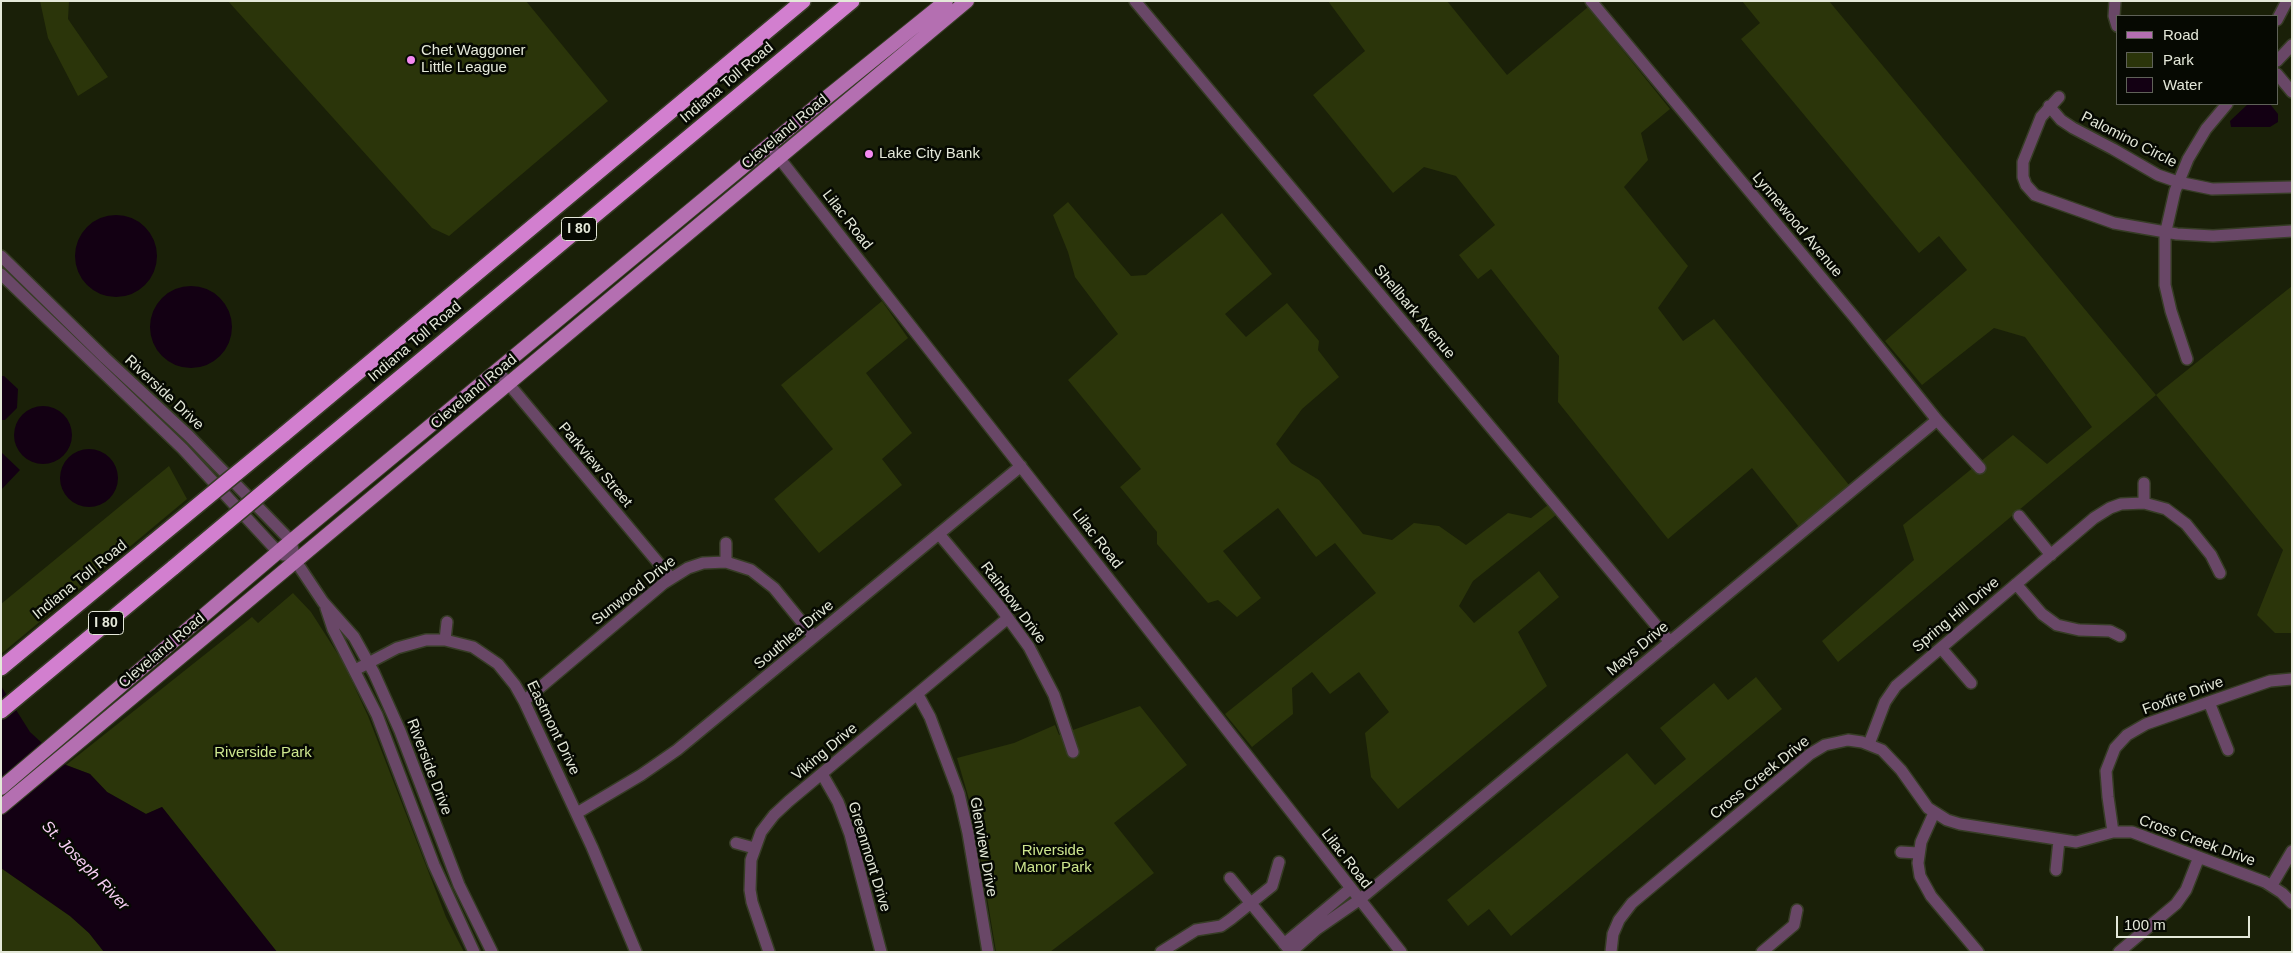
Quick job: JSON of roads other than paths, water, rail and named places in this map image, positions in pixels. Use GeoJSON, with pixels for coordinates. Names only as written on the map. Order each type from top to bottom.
{"type":"FeatureCollection","features":[{"type":"Feature","properties":{"kind":"highway","name":"Indiana Toll Road"},"geometry":{"type":"LineString","coordinates":[[1,668],[803,1]]}},
{"type":"Feature","properties":{"kind":"highway","name":"Indiana Toll Road"},"geometry":{"type":"LineString","coordinates":[[1,711],[852,1]]}},
{"type":"Feature","properties":{"kind":"main road","name":"Cleveland Road"},"geometry":{"type":"LineString","coordinates":[[1,788],[291,541],[768,145],[946,1]]}},
{"type":"Feature","properties":{"kind":"main road","name":"Cleveland Road"},"geometry":{"type":"LineString","coordinates":[[1,807],[967,1]]}},
{"type":"Feature","properties":{"kind":"street","name":"Shellbark Avenue"},"geometry":{"type":"LineString","coordinates":[[1135,1],[1670,642]]}},
{"type":"Feature","properties":{"kind":"street","name":"Lynnewood Avenue"},"geometry":{"type":"LineString","coordinates":[[1591,1],[1856,319],[1937,420],[1980,468]]}},
{"type":"Feature","properties":{"kind":"street"},"geometry":{"type":"LineString","coordinates":[[2114,1],[2116,23]]}},
{"type":"Feature","properties":{"kind":"street"},"geometry":{"type":"LineString","coordinates":[[2278,18],[2287,1]]}},
{"type":"Feature","properties":{"kind":"street"},"geometry":{"type":"LineString","coordinates":[[2278,60],[2292,44]]}},
{"type":"Feature","properties":{"kind":"street"},"geometry":{"type":"LineString","coordinates":[[2278,75],[2292,92]]}},
{"type":"Feature","properties":{"kind":"street"},"geometry":{"type":"LineString","coordinates":[[2060,98],[2049,106],[2041,117],[2023,162],[2023,177],[2030,191],[2041,198],[2114,223],[2166,232],[2213,236],[2292,230]]}},
{"type":"Feature","properties":{"kind":"street"},"geometry":{"type":"LineString","coordinates":[[2187,359],[2171,311],[2165,284],[2166,232],[2178,182],[2194,148],[2206,129],[2226,105]]}},
{"type":"Feature","properties":{"kind":"street","name":"Palomino Circle"},"geometry":{"type":"LineString","coordinates":[[2049,106],[2062,120],[2073,128],[2152,172],[2178,182],[2212,189],[2292,187]]}},
{"type":"Feature","properties":{"kind":"street","name":"Lilac Road"},"geometry":{"type":"LineString","coordinates":[[768,145],[1401,952]]}},
{"type":"Feature","properties":{"kind":"street","name":"Riverside Drive"},"geometry":{"type":"LineString","coordinates":[[1,256],[105,358],[189,436],[291,541],[295,560],[323,602],[354,637],[368,663],[400,731],[459,885],[492,952]]}},
{"type":"Feature","properties":{"kind":"street","name":"Riverside Drive"},"geometry":{"type":"LineString","coordinates":[[1,274],[182,448],[278,552],[295,560]]}},
{"type":"Feature","properties":{"kind":"street","name":"Parkview Street"},"geometry":{"type":"LineString","coordinates":[[497,370],[671,578]]}},
{"type":"Feature","properties":{"kind":"street","name":"Mays Drive"},"geometry":{"type":"LineString","coordinates":[[1289,949],[1359,900],[1937,420]]}},
{"type":"Feature","properties":{"kind":"street","name":"Southlea Drive"},"geometry":{"type":"LineString","coordinates":[[577,813],[641,775],[677,750],[1021,466]]}},
{"type":"Feature","properties":{"kind":"street"},"geometry":{"type":"LineString","coordinates":[[2144,483],[2144,502],[2166,509],[2186,524],[2211,556],[2220,573]]}},
{"type":"Feature","properties":{"kind":"street","name":"Spring Hill Drive"},"geometry":{"type":"LineString","coordinates":[[1869,744],[1890,694],[1901,681],[2085,526],[2110,508],[2132,502],[2144,502]]}},
{"type":"Feature","properties":{"kind":"street"},"geometry":{"type":"LineString","coordinates":[[2019,516],[2052,555]]}},
{"type":"Feature","properties":{"kind":"street","name":"Rainbow Drive"},"geometry":{"type":"LineString","coordinates":[[940,534],[1029,647],[1045,676],[1060,710],[1073,752]]}},
{"type":"Feature","properties":{"kind":"street"},"geometry":{"type":"LineString","coordinates":[[726,543],[726,562]]}},
{"type":"Feature","properties":{"kind":"street","name":"Sunwood Drive"},"geometry":{"type":"LineString","coordinates":[[524,702],[671,578],[688,568],[703,563],[726,562],[738,564],[763,578],[774,588],[814,637]]}},
{"type":"Feature","properties":{"kind":"street"},"geometry":{"type":"LineString","coordinates":[[2016,584],[2042,614],[2058,625],[2079,630],[2110,631],[2120,636]]}},
{"type":"Feature","properties":{"kind":"street","name":"Riverside Drive"},"geometry":{"type":"LineString","coordinates":[[323,602],[333,629],[356,670],[377,715],[434,864],[474,952]]}},
{"type":"Feature","properties":{"kind":"street","name":"Viking Drive"},"geometry":{"type":"LineString","coordinates":[[769,952],[752,902],[750,890],[754,848],[761,832],[774,814],[1008,618]]}},
{"type":"Feature","properties":{"kind":"street"},"geometry":{"type":"LineString","coordinates":[[445,640],[447,622]]}},
{"type":"Feature","properties":{"kind":"street","name":"Eastmont Drive"},"geometry":{"type":"LineString","coordinates":[[356,670],[414,642],[445,640],[473,647],[498,664],[515,685],[524,702],[577,813],[636,952]]}},
{"type":"Feature","properties":{"kind":"street"},"geometry":{"type":"LineString","coordinates":[[1941,648],[1971,683]]}},
{"type":"Feature","properties":{"kind":"street","name":"Foxfire Drive"},"geometry":{"type":"LineString","coordinates":[[2113,832],[2106,779],[2108,761],[2115,748],[2127,736],[2141,726],[2209,702],[2270,681],[2292,679]]}},
{"type":"Feature","properties":{"kind":"street","name":"Glenview Drive"},"geometry":{"type":"LineString","coordinates":[[918,695],[930,717],[959,794],[968,833],[988,952]]}},
{"type":"Feature","properties":{"kind":"street"},"geometry":{"type":"LineString","coordinates":[[2209,702],[2228,750]]}},
{"type":"Feature","properties":{"kind":"street","name":"Cross Creek Drive"},"geometry":{"type":"LineString","coordinates":[[1611,952],[1613,934],[1632,903],[1810,754],[1836,742],[1857,741],[1869,744],[1892,758],[1920,799],[1934,813],[1947,820],[1960,824],[2076,842],[2113,832],[2143,834],[2272,886],[2292,903]]}},
{"type":"Feature","properties":{"kind":"street","name":"Greenmont Drive"},"geometry":{"type":"LineString","coordinates":[[822,774],[838,802],[847,826],[881,952]]}},
{"type":"Feature","properties":{"kind":"street"},"geometry":{"type":"LineString","coordinates":[[1934,813],[1922,836],[1918,853],[1919,869],[1925,886],[1978,952]]}},
{"type":"Feature","properties":{"kind":"street"},"geometry":{"type":"LineString","coordinates":[[2056,870],[2059,840]]}},
{"type":"Feature","properties":{"kind":"street"},"geometry":{"type":"LineString","coordinates":[[736,843],[754,848]]}},
{"type":"Feature","properties":{"kind":"street"},"geometry":{"type":"LineString","coordinates":[[2272,886],[2292,851]]}},
{"type":"Feature","properties":{"kind":"street"},"geometry":{"type":"LineString","coordinates":[[1901,852],[1918,853]]}},
{"type":"Feature","properties":{"kind":"street"},"geometry":{"type":"LineString","coordinates":[[2119,952],[2176,904],[2186,890],[2200,857]]}},
{"type":"Feature","properties":{"kind":"street"},"geometry":{"type":"LineString","coordinates":[[1161,952],[1196,930],[1221,926],[1251,904],[1272,886],[1279,862]]}},
{"type":"Feature","properties":{"kind":"street"},"geometry":{"type":"LineString","coordinates":[[1230,878],[1289,949],[1350,889]]}},
{"type":"Feature","properties":{"kind":"street"},"geometry":{"type":"LineString","coordinates":[[1762,952],[1794,925],[1797,910]]}},
{"type":"Feature","properties":{"kind":"water"},"geometry":{"type":"Polygon","coordinates":[[[2247,105],[2271,105],[2278,114],[2278,122],[2270,127],[2231,127],[2230,121],[2247,105]]]}},
{"type":"Feature","properties":{"kind":"water"},"geometry":{"type":"Polygon","coordinates":[[[116,215],[132,218],[145,227],[154,240],[157,256],[154,272],[145,285],[132,294],[116,297],[100,294],[87,285],[78,272],[75,256],[78,240],[87,227],[100,218],[116,215]]]}},
{"type":"Feature","properties":{"kind":"water"},"geometry":{"type":"Polygon","coordinates":[[[191,286],[207,289],[220,298],[229,311],[232,327],[229,343],[220,356],[207,365],[191,368],[175,365],[162,356],[153,343],[150,327],[153,311],[162,298],[175,289],[191,286]]]}},
{"type":"Feature","properties":{"kind":"water"},"geometry":{"type":"Polygon","coordinates":[[[1,376],[4,376],[18,389],[17,408],[5,420],[1,420],[1,376]]]}},
{"type":"Feature","properties":{"kind":"water"},"geometry":{"type":"Polygon","coordinates":[[[43,406],[59,411],[67,419],[72,435],[67,451],[59,459],[43,464],[27,459],[19,451],[14,435],[19,419],[27,411],[43,406]]]}},
{"type":"Feature","properties":{"kind":"water"},"geometry":{"type":"Polygon","coordinates":[[[89,449],[105,454],[113,462],[118,478],[113,494],[105,502],[89,507],[73,502],[65,494],[60,478],[65,462],[73,454],[89,449]]]}},
{"type":"Feature","properties":{"kind":"water"},"geometry":{"type":"Polygon","coordinates":[[[1,452],[20,470],[1,490],[1,452]]]}},
{"type":"Feature","properties":{"kind":"water","name":"St. Joseph River"},"geometry":{"type":"Polygon","coordinates":[[[1,686],[30,732],[66,765],[90,774],[107,792],[146,814],[162,807],[277,952],[104,952],[89,933],[70,916],[1,868],[1,686]]]}},
{"type":"Feature","properties":{"kind":"place","name":"Chet Waggoner Little League"},"geometry":{"type":"Point","coordinates":[411,60]}},
{"type":"Feature","properties":{"kind":"place","name":"Lake City Bank"},"geometry":{"type":"Point","coordinates":[869,154]}},
{"type":"Feature","properties":{"kind":"park label","name":"Riverside Park"},"geometry":{"type":"Point","coordinates":[263,753]}},
{"type":"Feature","properties":{"kind":"park label","name":"Riverside Manor Park"},"geometry":{"type":"Point","coordinates":[1053,860]}}]}
